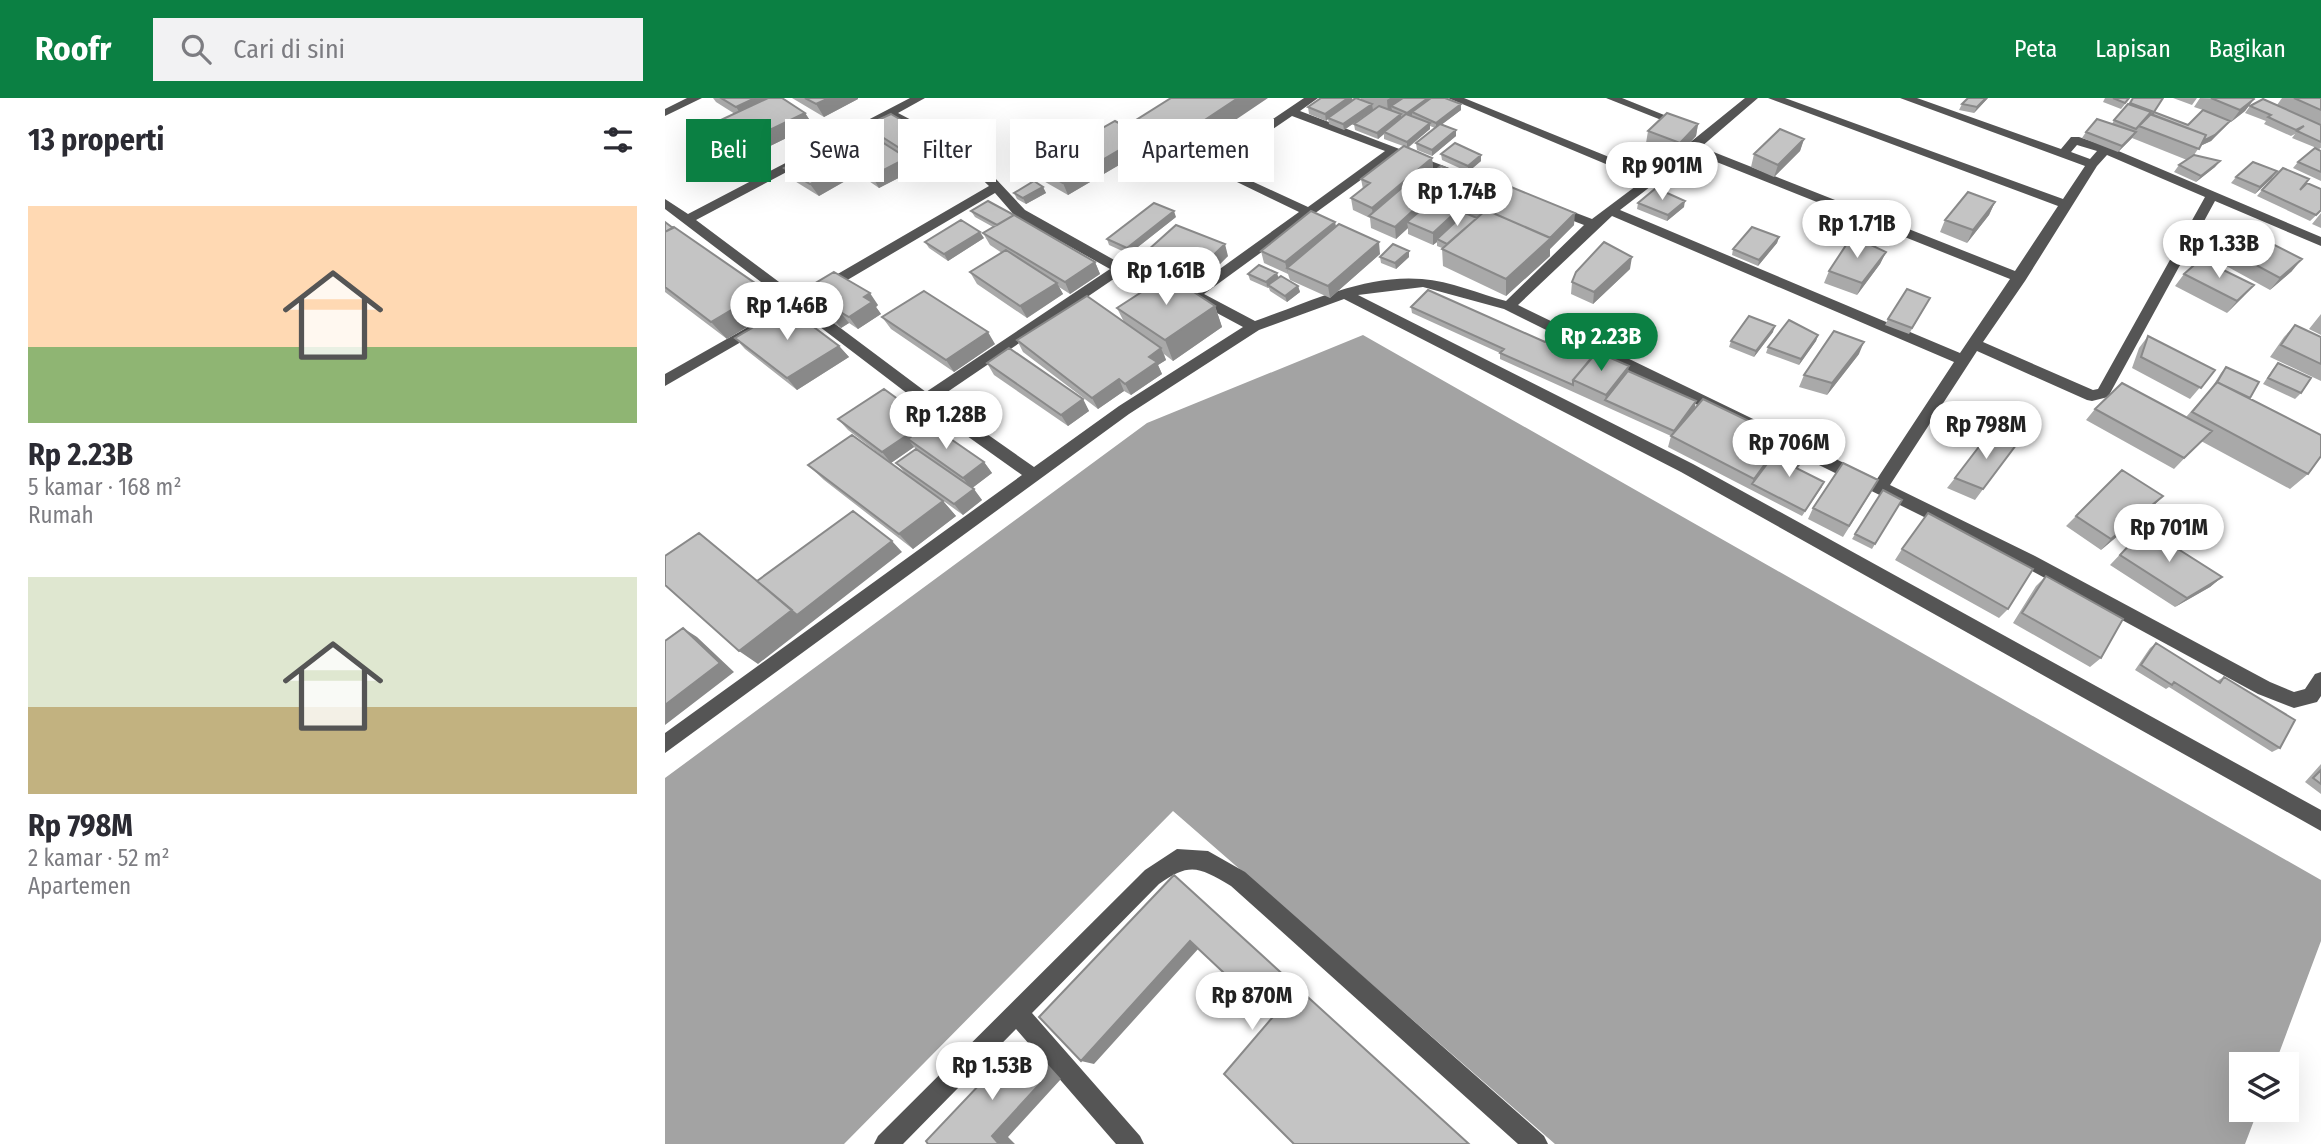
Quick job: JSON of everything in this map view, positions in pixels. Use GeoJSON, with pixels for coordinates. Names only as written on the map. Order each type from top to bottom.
{"type":"FeatureCollection","features":[{"type":"Feature","properties":{"kind":"street"},"geometry":{"type":"LineString","coordinates":[[665,113],[696,98]]}},
{"type":"Feature","properties":{"kind":"street"},"geometry":{"type":"LineString","coordinates":[[689,219],[919,98]]}},
{"type":"Feature","properties":{"kind":"street"},"geometry":{"type":"LineString","coordinates":[[1309,212],[1210,166],[1312,98]]}},
{"type":"Feature","properties":{"kind":"street"},"geometry":{"type":"LineString","coordinates":[[1454,98],[1653,179]]}},
{"type":"Feature","properties":{"kind":"street"},"geometry":{"type":"LineString","coordinates":[[1612,98],[1710,135]]}},
{"type":"Feature","properties":{"kind":"street"},"geometry":{"type":"LineString","coordinates":[[1509,306],[1593,224],[1710,135],[1752,98]]}},
{"type":"Feature","properties":{"kind":"street"},"geometry":{"type":"LineString","coordinates":[[1774,98],[2064,204]]}},
{"type":"Feature","properties":{"kind":"street"},"geometry":{"type":"LineString","coordinates":[[1906,98],[2092,164]]}},
{"type":"Feature","properties":{"kind":"street"},"geometry":{"type":"LineString","coordinates":[[1291,112],[1493,187]]}},
{"type":"Feature","properties":{"kind":"street"},"geometry":{"type":"LineString","coordinates":[[889,113],[957,149],[997,187],[1020,214],[1119,269],[1194,295],[1254,327]]}},
{"type":"Feature","properties":{"kind":"street"},"geometry":{"type":"LineString","coordinates":[[2063,153],[2075,140],[2105,150],[2321,243]]}},
{"type":"Feature","properties":{"kind":"street"},"geometry":{"type":"LineString","coordinates":[[1693,148],[2020,278]]}},
{"type":"Feature","properties":{"kind":"street"},"geometry":{"type":"LineString","coordinates":[[1194,295],[1394,150]]}},
{"type":"Feature","properties":{"kind":"street"},"geometry":{"type":"LineString","coordinates":[[1881,486],[2020,278],[2064,204],[2105,150]]}},
{"type":"Feature","properties":{"kind":"street"},"geometry":{"type":"LineString","coordinates":[[665,381],[997,187]]}},
{"type":"Feature","properties":{"kind":"street"},"geometry":{"type":"LineString","coordinates":[[1975,344],[2092,396],[2103,393],[2212,195]]}},
{"type":"Feature","properties":{"kind":"street"},"geometry":{"type":"LineString","coordinates":[[665,203],[689,219],[785,310],[926,399],[1035,476]]}},
{"type":"Feature","properties":{"kind":"street"},"geometry":{"type":"LineString","coordinates":[[1543,205],[1593,224]]}},
{"type":"Feature","properties":{"kind":"street"},"geometry":{"type":"LineString","coordinates":[[1610,210],[1965,360]]}},
{"type":"Feature","properties":{"kind":"street"},"geometry":{"type":"LineString","coordinates":[[926,399],[1119,269]]}},
{"type":"Feature","properties":{"kind":"street"},"geometry":{"type":"LineString","coordinates":[[665,744],[1124,410],[1254,327],[1371,287],[1423,283],[1509,306],[1881,486],[2029,561],[2264,688],[2294,700],[2311,696],[2321,680]]}},
{"type":"Feature","properties":{"kind":"street"},"geometry":{"type":"LineString","coordinates":[[1345,294],[1687,468],[2321,821]]}},
{"type":"Feature","properties":{"kind":"street"},"geometry":{"type":"LineString","coordinates":[[886,1144],[1152,877],[1177,859],[1208,861],[1238,879],[1536,1144]]}},
{"type":"Feature","properties":{"kind":"street"},"geometry":{"type":"LineString","coordinates":[[1017,1013],[1132,1144]]}},
{"type":"Feature","properties":{"kind":"shaded area"},"geometry":{"type":"Polygon","coordinates":[[[1363,335],[2321,880],[2321,941],[2279,1052],[2229,1052],[2229,1122],[2253,1122],[2245,1144],[1555,1144],[1173,811],[844,1144],[665,1144],[665,778],[1147,423],[1363,335]]]}},
{"type":"Feature","properties":{"kind":"building"},"geometry":{"type":"Polygon","coordinates":[[[721,98],[755,98],[736,107],[721,98]]]}},
{"type":"Feature","properties":{"kind":"building"},"geometry":{"type":"Polygon","coordinates":[[[768,98],[782,98],[805,113],[793,119],[785,119],[785,123],[771,129],[771,119],[723,119],[768,98]]]}},
{"type":"Feature","properties":{"kind":"building"},"geometry":{"type":"Polygon","coordinates":[[[805,98],[829,98],[816,104],[805,98]]]}},
{"type":"Feature","properties":{"kind":"building"},"geometry":{"type":"Polygon","coordinates":[[[1171,98],[1238,98],[1206,119],[1138,119],[1171,98]]]}},
{"type":"Feature","properties":{"kind":"building"},"geometry":{"type":"Polygon","coordinates":[[[1321,98],[1348,98],[1325,114],[1308,107],[1321,98]]]}},
{"type":"Feature","properties":{"kind":"building"},"geometry":{"type":"Polygon","coordinates":[[[1356,98],[1372,104],[1343,124],[1328,118],[1356,98]]]}},
{"type":"Feature","properties":{"kind":"building"},"geometry":{"type":"Polygon","coordinates":[[[1403,98],[1428,98],[1407,113],[1391,106],[1403,98]]]}},
{"type":"Feature","properties":{"kind":"building"},"geometry":{"type":"Polygon","coordinates":[[[1431,98],[1445,98],[1461,104],[1436,123],[1412,112],[1431,98]]]}},
{"type":"Feature","properties":{"kind":"building"},"geometry":{"type":"Polygon","coordinates":[[[1968,98],[1986,98],[1977,107],[1962,104],[1968,98]]]}},
{"type":"Feature","properties":{"kind":"building"},"geometry":{"type":"Polygon","coordinates":[[[2113,98],[2129,98],[2125,103],[2113,98]]]}},
{"type":"Feature","properties":{"kind":"building"},"geometry":{"type":"Polygon","coordinates":[[[2133,98],[2163,98],[2154,112],[2130,103],[2133,98]]]}},
{"type":"Feature","properties":{"kind":"building"},"geometry":{"type":"Polygon","coordinates":[[[2211,98],[2253,98],[2254,99],[2240,110],[2211,98]]]}},
{"type":"Feature","properties":{"kind":"building"},"geometry":{"type":"Polygon","coordinates":[[[2294,98],[2321,98],[2321,110],[2294,98]]]}},
{"type":"Feature","properties":{"kind":"building"},"geometry":{"type":"Polygon","coordinates":[[[2263,99],[2321,125],[2321,142],[2297,131],[2304,126],[2296,130],[2250,106],[2263,99]]]}},
{"type":"Feature","properties":{"kind":"building"},"geometry":{"type":"Polygon","coordinates":[[[2128,104],[2151,112],[2136,129],[2114,120],[2128,104]]]}},
{"type":"Feature","properties":{"kind":"building"},"geometry":{"type":"Polygon","coordinates":[[[1379,106],[1401,114],[1377,133],[1354,124],[1379,106]]]}},
{"type":"Feature","properties":{"kind":"building"},"geometry":{"type":"Polygon","coordinates":[[[2203,110],[2230,121],[2215,135],[2203,141],[2206,135],[2152,115],[2154,112],[2188,125],[2203,110]]]}},
{"type":"Feature","properties":{"kind":"building"},"geometry":{"type":"Polygon","coordinates":[[[1667,113],[1698,124],[1680,143],[1648,131],[1667,113]]]}},
{"type":"Feature","properties":{"kind":"building"},"geometry":{"type":"Polygon","coordinates":[[[891,114],[899,119],[898,147],[884,138],[884,119],[880,119],[891,114]]]}},
{"type":"Feature","properties":{"kind":"building"},"geometry":{"type":"Polygon","coordinates":[[[1406,114],[1430,123],[1407,142],[1384,132],[1406,114]]]}},
{"type":"Feature","properties":{"kind":"building"},"geometry":{"type":"Polygon","coordinates":[[[2151,114],[2206,135],[2199,149],[2139,126],[2151,114]]]}},
{"type":"Feature","properties":{"kind":"building"},"geometry":{"type":"Polygon","coordinates":[[[2097,119],[2136,132],[2122,146],[2086,132],[2097,119]]]}},
{"type":"Feature","properties":{"kind":"building"},"geometry":{"type":"Polygon","coordinates":[[[1115,121],[1118,123],[1118,151],[1104,159],[1104,127],[1115,121]]]}},
{"type":"Feature","properties":{"kind":"building"},"geometry":{"type":"Polygon","coordinates":[[[1440,124],[1456,130],[1432,150],[1416,143],[1440,124]]]}},
{"type":"Feature","properties":{"kind":"building"},"geometry":{"type":"Polygon","coordinates":[[[1780,129],[1804,139],[1778,165],[1754,154],[1780,129]]]}},
{"type":"Feature","properties":{"kind":"building"},"geometry":{"type":"Polygon","coordinates":[[[884,143],[898,152],[898,163],[884,170],[884,143]]]}},
{"type":"Feature","properties":{"kind":"building"},"geometry":{"type":"Polygon","coordinates":[[[1455,143],[1481,155],[1468,166],[1441,154],[1455,143]]]}},
{"type":"Feature","properties":{"kind":"building"},"geometry":{"type":"Polygon","coordinates":[[[1404,146],[1432,158],[1372,208],[1351,198],[1370,183],[1361,179],[1404,146]]]}},
{"type":"Feature","properties":{"kind":"building"},"geometry":{"type":"Polygon","coordinates":[[[2315,148],[2321,151],[2321,172],[2298,162],[2315,148]]]}},
{"type":"Feature","properties":{"kind":"building"},"geometry":{"type":"Polygon","coordinates":[[[2194,155],[2220,161],[2201,176],[2179,165],[2194,155]]]}},
{"type":"Feature","properties":{"kind":"building"},"geometry":{"type":"Polygon","coordinates":[[[2253,162],[2277,171],[2260,187],[2236,177],[2253,162]]]}},
{"type":"Feature","properties":{"kind":"building"},"geometry":{"type":"Polygon","coordinates":[[[1441,166],[1461,174],[1448,186],[1427,177],[1441,166]]]}},
{"type":"Feature","properties":{"kind":"building"},"geometry":{"type":"Polygon","coordinates":[[[2283,168],[2309,179],[2300,190],[2307,183],[2321,189],[2321,210],[2316,215],[2262,190],[2283,168]]]}},
{"type":"Feature","properties":{"kind":"building"},"geometry":{"type":"Polygon","coordinates":[[[1464,175],[1479,181],[1457,201],[1456,206],[1439,199],[1464,175]]]}},
{"type":"Feature","properties":{"kind":"building"},"geometry":{"type":"Polygon","coordinates":[[[1484,176],[1575,213],[1550,238],[1486,210],[1484,212],[1457,201],[1484,176]]]}},
{"type":"Feature","properties":{"kind":"building"},"geometry":{"type":"Polygon","coordinates":[[[1422,178],[1447,188],[1432,200],[1410,188],[1422,178]]]}},
{"type":"Feature","properties":{"kind":"building"},"geometry":{"type":"Polygon","coordinates":[[[1032,182],[1043,187],[1023,198],[1014,193],[1032,182]]]}},
{"type":"Feature","properties":{"kind":"building"},"geometry":{"type":"Polygon","coordinates":[[[1404,186],[1429,196],[1395,227],[1369,216],[1404,186]]]}},
{"type":"Feature","properties":{"kind":"building"},"geometry":{"type":"Polygon","coordinates":[[[1656,188],[1685,201],[1668,215],[1638,203],[1656,188]]]}},
{"type":"Feature","properties":{"kind":"building"},"geometry":{"type":"Polygon","coordinates":[[[1968,192],[1995,202],[1973,230],[1945,220],[1968,192]]]}},
{"type":"Feature","properties":{"kind":"building"},"geometry":{"type":"Polygon","coordinates":[[[1435,198],[1460,208],[1433,233],[1407,222],[1435,198]]]}},
{"type":"Feature","properties":{"kind":"building"},"geometry":{"type":"Polygon","coordinates":[[[988,201],[1014,215],[997,225],[971,211],[988,201]]]}},
{"type":"Feature","properties":{"kind":"building"},"geometry":{"type":"Polygon","coordinates":[[[1154,203],[1174,211],[1127,248],[1107,239],[1154,203]]]}},
{"type":"Feature","properties":{"kind":"building"},"geometry":{"type":"Polygon","coordinates":[[[1486,210],[1551,238],[1506,279],[1442,249],[1486,210]]]}},
{"type":"Feature","properties":{"kind":"building"},"geometry":{"type":"Polygon","coordinates":[[[1311,211],[1335,222],[1285,262],[1261,251],[1311,211]]]}},
{"type":"Feature","properties":{"kind":"building"},"geometry":{"type":"Polygon","coordinates":[[[1465,213],[1477,218],[1447,244],[1437,239],[1465,213]]]}},
{"type":"Feature","properties":{"kind":"building"},"geometry":{"type":"Polygon","coordinates":[[[1014,215],[1095,262],[1065,282],[983,233],[1014,215]]]}},
{"type":"Feature","properties":{"kind":"building"},"geometry":{"type":"Polygon","coordinates":[[[961,220],[980,232],[944,254],[925,242],[961,220]]]}},
{"type":"Feature","properties":{"kind":"building"},"geometry":{"type":"Polygon","coordinates":[[[665,222],[673,228],[665,232],[665,222]]]}},
{"type":"Feature","properties":{"kind":"building"},"geometry":{"type":"Polygon","coordinates":[[[1339,224],[1379,242],[1328,286],[1287,268],[1339,224]]]}},
{"type":"Feature","properties":{"kind":"building"},"geometry":{"type":"Polygon","coordinates":[[[1176,225],[1225,244],[1201,267],[1148,250],[1176,225]]]}},
{"type":"Feature","properties":{"kind":"building"},"geometry":{"type":"Polygon","coordinates":[[[674,227],[765,290],[711,322],[665,287],[665,232],[674,227]]]}},
{"type":"Feature","properties":{"kind":"building"},"geometry":{"type":"Polygon","coordinates":[[[1752,227],[1779,237],[1759,260],[1733,249],[1752,227]]]}},
{"type":"Feature","properties":{"kind":"building"},"geometry":{"type":"Polygon","coordinates":[[[2239,227],[2302,259],[2280,278],[2217,244],[2239,227]]]}},
{"type":"Feature","properties":{"kind":"building"},"geometry":{"type":"Polygon","coordinates":[[[1852,236],[1886,252],[1862,283],[1829,271],[1852,236]]]}},
{"type":"Feature","properties":{"kind":"building"},"geometry":{"type":"Polygon","coordinates":[[[1604,242],[1632,257],[1594,292],[1572,282],[1576,272],[1604,242]]]}},
{"type":"Feature","properties":{"kind":"building"},"geometry":{"type":"Polygon","coordinates":[[[1393,244],[1409,251],[1395,263],[1380,257],[1393,244]]]}},
{"type":"Feature","properties":{"kind":"building"},"geometry":{"type":"Polygon","coordinates":[[[1006,250],[1057,283],[1020,306],[970,272],[1006,250]]]}},
{"type":"Feature","properties":{"kind":"building"},"geometry":{"type":"Polygon","coordinates":[[[2201,259],[2254,285],[2237,301],[2184,274],[2201,259]]]}},
{"type":"Feature","properties":{"kind":"building"},"geometry":{"type":"Polygon","coordinates":[[[1259,265],[1277,273],[1266,282],[1248,274],[1259,265]]]}},
{"type":"Feature","properties":{"kind":"building"},"geometry":{"type":"Polygon","coordinates":[[[834,272],[870,293],[864,297],[872,302],[849,317],[840,312],[832,317],[797,294],[834,272]]]}},
{"type":"Feature","properties":{"kind":"building"},"geometry":{"type":"Polygon","coordinates":[[[1168,275],[1215,306],[1165,340],[1117,308],[1168,275]]]}},
{"type":"Feature","properties":{"kind":"building"},"geometry":{"type":"Polygon","coordinates":[[[1281,276],[1298,286],[1285,296],[1268,285],[1281,276]]]}},
{"type":"Feature","properties":{"kind":"building"},"geometry":{"type":"Polygon","coordinates":[[[1907,289],[1930,298],[1912,328],[1888,319],[1907,289]]]}},
{"type":"Feature","properties":{"kind":"building"},"geometry":{"type":"Polygon","coordinates":[[[1428,290],[1545,342],[1549,337],[1593,356],[1573,380],[1573,385],[1500,353],[1504,349],[1411,307],[1428,290]]]}},
{"type":"Feature","properties":{"kind":"building"},"geometry":{"type":"Polygon","coordinates":[[[924,291],[988,332],[946,360],[882,317],[924,291]]]}},
{"type":"Feature","properties":{"kind":"building"},"geometry":{"type":"Polygon","coordinates":[[[1087,296],[1161,348],[1149,357],[1157,362],[1125,384],[1119,379],[1092,398],[1017,340],[1087,296]]]}},
{"type":"Feature","properties":{"kind":"building"},"geometry":{"type":"Polygon","coordinates":[[[787,307],[839,346],[787,378],[735,338],[787,307]]]}},
{"type":"Feature","properties":{"kind":"building"},"geometry":{"type":"Polygon","coordinates":[[[1749,316],[1775,326],[1756,351],[1731,341],[1749,316]]]}},
{"type":"Feature","properties":{"kind":"building"},"geometry":{"type":"Polygon","coordinates":[[[1789,320],[1818,335],[1801,359],[1768,347],[1789,320]]]}},
{"type":"Feature","properties":{"kind":"building"},"geometry":{"type":"Polygon","coordinates":[[[2295,325],[2321,337],[2321,364],[2281,345],[2295,325]]]}},
{"type":"Feature","properties":{"kind":"building"},"geometry":{"type":"Polygon","coordinates":[[[1834,331],[1864,342],[1832,383],[1804,375],[1834,331]]]}},
{"type":"Feature","properties":{"kind":"building"},"geometry":{"type":"Polygon","coordinates":[[[2148,336],[2215,370],[2201,388],[2141,357],[2148,336]]]}},
{"type":"Feature","properties":{"kind":"building"},"geometry":{"type":"Polygon","coordinates":[[[1009,348],[1083,399],[1061,415],[987,363],[1009,348]]]}},
{"type":"Feature","properties":{"kind":"building"},"geometry":{"type":"Polygon","coordinates":[[[1597,352],[1629,366],[1606,395],[1573,380],[1597,352]]]}},
{"type":"Feature","properties":{"kind":"building"},"geometry":{"type":"Polygon","coordinates":[[[2278,363],[2311,378],[2301,393],[2268,378],[2278,363]]]}},
{"type":"Feature","properties":{"kind":"building"},"geometry":{"type":"Polygon","coordinates":[[[2226,367],[2259,382],[2250,398],[2217,382],[2226,367]]]}},
{"type":"Feature","properties":{"kind":"building"},"geometry":{"type":"Polygon","coordinates":[[[1628,371],[1696,401],[1674,431],[1605,400],[1628,371]]]}},
{"type":"Feature","properties":{"kind":"building"},"geometry":{"type":"Polygon","coordinates":[[[2217,382],[2321,435],[2321,456],[2308,474],[2192,412],[2217,382]]]}},
{"type":"Feature","properties":{"kind":"building"},"geometry":{"type":"Polygon","coordinates":[[[2122,383],[2212,431],[2184,458],[2095,409],[2122,383]]]}},
{"type":"Feature","properties":{"kind":"building"},"geometry":{"type":"Polygon","coordinates":[[[884,389],[928,421],[882,452],[838,419],[884,389]]]}},
{"type":"Feature","properties":{"kind":"building"},"geometry":{"type":"Polygon","coordinates":[[[1703,399],[1784,438],[1754,479],[1671,436],[1703,399]]]}},
{"type":"Feature","properties":{"kind":"building"},"geometry":{"type":"Polygon","coordinates":[[[929,424],[984,462],[963,478],[908,439],[929,424]]]}},
{"type":"Feature","properties":{"kind":"building"},"geometry":{"type":"Polygon","coordinates":[[[1991,431],[2016,445],[1983,489],[1955,478],[1991,431]]]}},
{"type":"Feature","properties":{"kind":"building"},"geometry":{"type":"Polygon","coordinates":[[[852,435],[943,501],[899,534],[808,465],[852,435]]]}},
{"type":"Feature","properties":{"kind":"building"},"geometry":{"type":"Polygon","coordinates":[[[1782,444],[1806,455],[1796,468],[1824,482],[1805,511],[1752,484],[1782,444]]]}},
{"type":"Feature","properties":{"kind":"building"},"geometry":{"type":"Polygon","coordinates":[[[916,449],[974,489],[954,504],[896,463],[916,449]]]}},
{"type":"Feature","properties":{"kind":"building"},"geometry":{"type":"Polygon","coordinates":[[[1843,463],[1878,480],[1849,526],[1813,508],[1843,463]]]}},
{"type":"Feature","properties":{"kind":"building"},"geometry":{"type":"Polygon","coordinates":[[[2122,470],[2163,496],[2111,539],[2076,516],[2122,470]]]}},
{"type":"Feature","properties":{"kind":"building"},"geometry":{"type":"Polygon","coordinates":[[[1883,490],[1902,500],[1875,544],[1855,534],[1883,490]]]}},
{"type":"Feature","properties":{"kind":"building"},"geometry":{"type":"Polygon","coordinates":[[[853,511],[892,541],[797,615],[757,581],[853,511]]]}},
{"type":"Feature","properties":{"kind":"building"},"geometry":{"type":"Polygon","coordinates":[[[1928,513],[2033,569],[2008,609],[1902,549],[1928,513]]]}},
{"type":"Feature","properties":{"kind":"building"},"geometry":{"type":"Polygon","coordinates":[[[2145,528],[2222,577],[2187,598],[2120,555],[2145,528]]]}},
{"type":"Feature","properties":{"kind":"building"},"geometry":{"type":"Polygon","coordinates":[[[699,533],[792,610],[739,651],[665,585],[665,556],[699,533]]]}},
{"type":"Feature","properties":{"kind":"building"},"geometry":{"type":"Polygon","coordinates":[[[2046,576],[2123,619],[2101,658],[2022,613],[2046,576]]]}},
{"type":"Feature","properties":{"kind":"building"},"geometry":{"type":"Polygon","coordinates":[[[683,628],[720,663],[665,705],[665,641],[683,628]]]}},
{"type":"Feature","properties":{"kind":"building"},"geometry":{"type":"Polygon","coordinates":[[[2156,643],[2220,683],[2224,677],[2295,720],[2280,748],[2174,682],[2172,685],[2141,665],[2156,643]]]}},
{"type":"Feature","properties":{"kind":"building"},"geometry":{"type":"Polygon","coordinates":[[[2321,770],[2321,784],[2313,778],[2321,770]]]}},
{"type":"Feature","properties":{"kind":"building"},"geometry":{"type":"Polygon","coordinates":[[[1174,875],[1469,1144],[1294,1144],[1224,1074],[1272,1018],[1190,941],[1081,1061],[1039,1017],[1174,875]]]}},
{"type":"Feature","properties":{"kind":"building"},"geometry":{"type":"Polygon","coordinates":[[[1018,1044],[1047,1076],[992,1136],[999,1144],[928,1144],[926,1141],[1018,1044]]]}}]}
